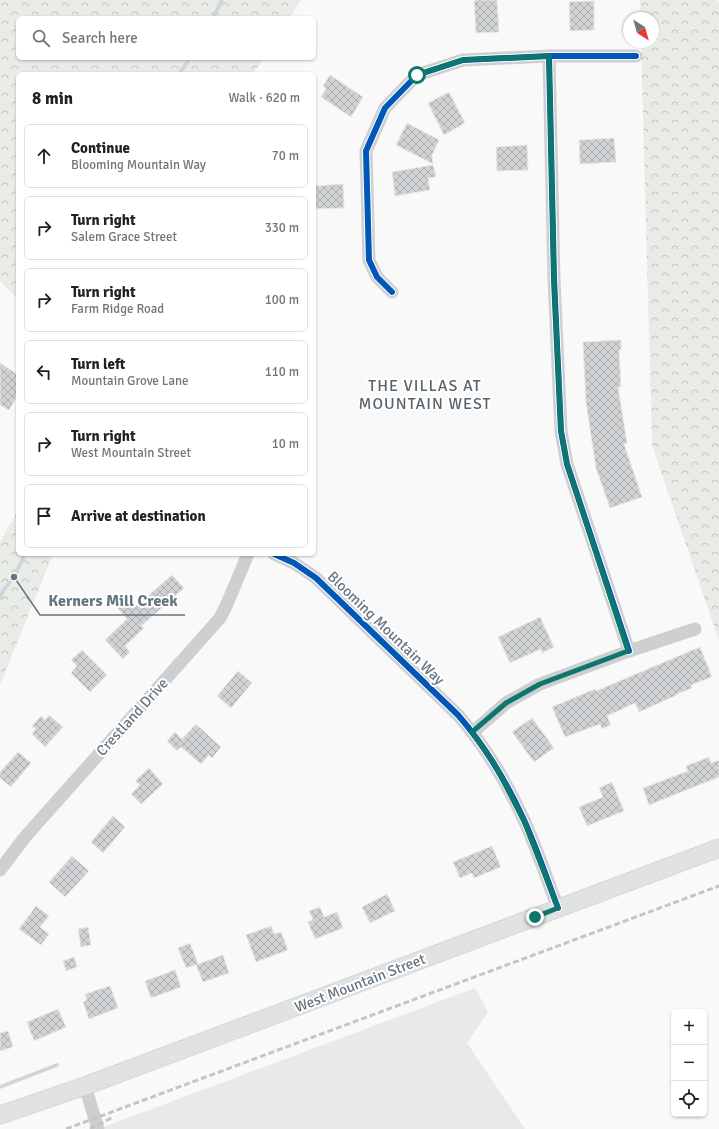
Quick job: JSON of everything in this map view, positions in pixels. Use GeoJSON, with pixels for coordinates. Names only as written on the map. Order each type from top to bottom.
{"type":"FeatureCollection","features":[{"type":"Feature","properties":{"kind":"main road","name":"West Mountain Street"},"geometry":{"type":"LineString","coordinates":[[0,1115],[85,1086],[719,848]]}},
{"type":"Feature","properties":{"kind":"street"},"geometry":{"type":"LineString","coordinates":[[392,292],[377,276],[369,260],[366,151],[385,108],[417,75],[463,60],[549,56],[636,56]]}},
{"type":"Feature","properties":{"kind":"street"},"geometry":{"type":"LineString","coordinates":[[549,56],[554,272],[561,431],[567,464],[628,651]]}},
{"type":"Feature","properties":{"kind":"street","name":"Crestland Drive"},"geometry":{"type":"LineString","coordinates":[[0,870],[26,837],[220,618],[228,604],[247,556]]}},
{"type":"Feature","properties":{"kind":"street","name":"Blooming Mountain Way"},"geometry":{"type":"LineString","coordinates":[[278,556],[294,563],[316,578],[458,715],[472,732],[494,763],[524,821],[558,908]]}},
{"type":"Feature","properties":{"kind":"street"},"geometry":{"type":"LineString","coordinates":[[472,732],[506,703],[540,684],[628,651],[695,629]]}},
{"type":"Feature","properties":{"kind":"street"},"geometry":{"type":"LineString","coordinates":[[85,1086],[98,1129]]}},
{"type":"Feature","properties":{"kind":"shaded area"},"geometry":{"type":"Polygon","coordinates":[[[475,988],[488,1012],[467,1043],[525,1129],[98,1129],[475,988]]]}},
{"type":"Feature","properties":{"kind":"green space"},"geometry":{"type":"Polygon","coordinates":[[[0,0],[301,0],[290,16],[16,16],[16,60],[263,60],[254,72],[16,72],[16,297],[0,281],[0,0]]]}},
{"type":"Feature","properties":{"kind":"green space"},"geometry":{"type":"Polygon","coordinates":[[[640,0],[717,0],[719,2],[719,641],[652,445],[641,48],[659,48],[659,12],[641,12],[640,0]]]}},
{"type":"Feature","properties":{"kind":"green space"},"geometry":{"type":"Polygon","coordinates":[[[16,514],[16,556],[52,556],[0,685],[0,542],[16,514]]]}},
{"type":"Feature","properties":{"kind":"building"},"geometry":{"type":"Polygon","coordinates":[[[474,0],[497,0],[499,32],[476,33],[474,0]]]}},
{"type":"Feature","properties":{"kind":"building"},"geometry":{"type":"Polygon","coordinates":[[[594,1],[594,30],[570,31],[569,2],[594,1]]]}},
{"type":"Feature","properties":{"kind":"building"},"geometry":{"type":"Polygon","coordinates":[[[330,75],[363,97],[351,117],[321,97],[326,89],[323,86],[330,75]]]}},
{"type":"Feature","properties":{"kind":"building"},"geometry":{"type":"Polygon","coordinates":[[[449,92],[465,123],[444,135],[428,103],[449,92]]]}},
{"type":"Feature","properties":{"kind":"building"},"geometry":{"type":"Polygon","coordinates":[[[407,123],[439,140],[432,155],[433,164],[396,145],[407,123]]]}},
{"type":"Feature","properties":{"kind":"building"},"geometry":{"type":"Polygon","coordinates":[[[614,138],[616,162],[580,164],[579,140],[614,138]]]}},
{"type":"Feature","properties":{"kind":"building"},"geometry":{"type":"Polygon","coordinates":[[[527,145],[528,170],[497,171],[496,147],[527,145]]]}},
{"type":"Feature","properties":{"kind":"building"},"geometry":{"type":"Polygon","coordinates":[[[433,165],[436,177],[428,178],[430,190],[395,196],[392,172],[433,165]]]}},
{"type":"Feature","properties":{"kind":"building"},"geometry":{"type":"Polygon","coordinates":[[[343,184],[344,208],[316,209],[316,186],[343,184]]]}},
{"type":"Feature","properties":{"kind":"building"},"geometry":{"type":"Polygon","coordinates":[[[621,340],[621,350],[619,350],[621,387],[618,387],[627,443],[624,444],[642,497],[610,508],[596,468],[586,403],[583,342],[621,340]]]}},
{"type":"Feature","properties":{"kind":"building"},"geometry":{"type":"Polygon","coordinates":[[[0,363],[16,374],[16,398],[9,410],[0,405],[0,363]]]}},
{"type":"Feature","properties":{"kind":"building"},"geometry":{"type":"Polygon","coordinates":[[[172,575],[184,588],[141,626],[144,628],[125,646],[130,652],[123,659],[105,640],[127,619],[113,602],[124,593],[135,607],[172,575]]]}},
{"type":"Feature","properties":{"kind":"building"},"geometry":{"type":"Polygon","coordinates":[[[540,617],[554,647],[542,653],[541,649],[510,663],[498,637],[540,617]]]}},
{"type":"Feature","properties":{"kind":"building"},"geometry":{"type":"Polygon","coordinates":[[[700,647],[712,677],[691,685],[692,688],[639,712],[635,703],[607,716],[611,725],[602,729],[600,724],[565,737],[552,707],[595,689],[596,691],[700,647]]]}},
{"type":"Feature","properties":{"kind":"building"},"geometry":{"type":"Polygon","coordinates":[[[82,650],[107,675],[90,692],[71,673],[77,666],[71,660],[82,650]]]}},
{"type":"Feature","properties":{"kind":"building"},"geometry":{"type":"Polygon","coordinates":[[[238,671],[252,683],[231,708],[217,696],[238,671]]]}},
{"type":"Feature","properties":{"kind":"building"},"geometry":{"type":"Polygon","coordinates":[[[49,715],[63,727],[45,747],[32,734],[36,729],[32,726],[41,716],[45,720],[49,715]]]}},
{"type":"Feature","properties":{"kind":"building"},"geometry":{"type":"Polygon","coordinates":[[[532,718],[554,748],[534,762],[512,732],[532,718]]]}},
{"type":"Feature","properties":{"kind":"building"},"geometry":{"type":"Polygon","coordinates":[[[196,724],[221,747],[212,758],[209,755],[201,764],[181,747],[177,751],[167,741],[175,732],[182,739],[196,724]]]}},
{"type":"Feature","properties":{"kind":"building"},"geometry":{"type":"Polygon","coordinates":[[[18,752],[31,763],[11,787],[0,778],[0,772],[18,752]]]}},
{"type":"Feature","properties":{"kind":"building"},"geometry":{"type":"Polygon","coordinates":[[[709,757],[711,763],[719,760],[719,777],[649,805],[643,788],[688,771],[686,766],[709,757]]]}},
{"type":"Feature","properties":{"kind":"building"},"geometry":{"type":"Polygon","coordinates":[[[149,768],[163,784],[141,804],[131,794],[140,785],[135,781],[149,768]]]}},
{"type":"Feature","properties":{"kind":"building"},"geometry":{"type":"Polygon","coordinates":[[[612,782],[624,811],[587,826],[579,807],[603,797],[599,788],[612,782]]]}},
{"type":"Feature","properties":{"kind":"building"},"geometry":{"type":"Polygon","coordinates":[[[113,816],[125,827],[103,853],[91,842],[113,816]]]}},
{"type":"Feature","properties":{"kind":"building"},"geometry":{"type":"Polygon","coordinates":[[[492,846],[501,867],[474,878],[472,873],[460,878],[453,862],[492,846]]]}},
{"type":"Feature","properties":{"kind":"building"},"geometry":{"type":"Polygon","coordinates":[[[72,856],[89,871],[65,897],[49,882],[72,856]]]}},
{"type":"Feature","properties":{"kind":"building"},"geometry":{"type":"Polygon","coordinates":[[[387,894],[395,911],[370,923],[362,907],[387,894]]]}},
{"type":"Feature","properties":{"kind":"building"},"geometry":{"type":"Polygon","coordinates":[[[36,906],[49,916],[40,927],[49,934],[41,945],[19,929],[36,906]]]}},
{"type":"Feature","properties":{"kind":"building"},"geometry":{"type":"Polygon","coordinates":[[[320,907],[324,917],[337,912],[343,928],[315,939],[308,922],[313,920],[309,911],[320,907]]]}},
{"type":"Feature","properties":{"kind":"building"},"geometry":{"type":"Polygon","coordinates":[[[271,926],[274,934],[281,932],[288,950],[256,962],[246,935],[271,926]]]}},
{"type":"Feature","properties":{"kind":"building"},"geometry":{"type":"Polygon","coordinates":[[[88,927],[91,945],[81,947],[78,929],[88,927]]]}},
{"type":"Feature","properties":{"kind":"building"},"geometry":{"type":"Polygon","coordinates":[[[190,943],[198,964],[186,968],[178,948],[190,943]]]}},
{"type":"Feature","properties":{"kind":"building"},"geometry":{"type":"Polygon","coordinates":[[[223,955],[229,973],[203,982],[196,965],[223,955]]]}},
{"type":"Feature","properties":{"kind":"building"},"geometry":{"type":"Polygon","coordinates":[[[74,957],[77,967],[66,971],[63,961],[74,957]]]}},
{"type":"Feature","properties":{"kind":"building"},"geometry":{"type":"Polygon","coordinates":[[[175,970],[181,987],[151,998],[145,981],[175,970]]]}},
{"type":"Feature","properties":{"kind":"building"},"geometry":{"type":"Polygon","coordinates":[[[110,986],[118,1008],[89,1019],[83,1002],[87,1000],[85,994],[110,986]]]}},
{"type":"Feature","properties":{"kind":"building"},"geometry":{"type":"Polygon","coordinates":[[[58,1009],[66,1027],[34,1041],[27,1022],[58,1009]]]}},
{"type":"Feature","properties":{"kind":"building"},"geometry":{"type":"Polygon","coordinates":[[[8,1031],[13,1047],[0,1051],[0,1033],[8,1031]]]}},
{"type":"Feature","properties":{"kind":"waterway"},"geometry":{"type":"LineString","coordinates":[[214,16],[222,0]]}},
{"type":"Feature","properties":{"kind":"waterway"},"geometry":{"type":"LineString","coordinates":[[180,72],[189,60]]}},
{"type":"Feature","properties":{"kind":"waterway"},"geometry":{"type":"LineString","coordinates":[[0,598],[3,591],[14,577],[24,556]]}},
{"type":"Feature","properties":{"kind":"waterway"},"geometry":{"type":"LineString","coordinates":[[0,1087],[57,1065]]}},
{"type":"Feature","properties":{"kind":"railway"},"geometry":{"type":"LineString","coordinates":[[66,1129],[719,886]]}},
{"type":"Feature","properties":{"kind":"railway"},"geometry":{"type":"LineString","coordinates":[[90,1129],[113,1117]]}},
{"type":"Feature","properties":{"kind":"cycle path"},"geometry":{"type":"LineString","coordinates":[[549,56],[554,279],[561,431],[567,464],[629,651]]}},
{"type":"Feature","properties":{"kind":"cycle path"},"geometry":{"type":"LineString","coordinates":[[392,292],[377,277],[369,260],[366,151],[385,108],[417,75],[463,60],[549,56],[636,56]]}},
{"type":"Feature","properties":{"kind":"cycle path"},"geometry":{"type":"LineString","coordinates":[[278,556],[294,563],[316,578],[458,715],[468,727],[495,765],[524,820],[558,908]]}},
{"type":"Feature","properties":{"kind":"place","name":"Kerners Mill Creek"},"geometry":{"type":"Point","coordinates":[14,577]}},
{"type":"Feature","properties":{"kind":"district","name":"THE VILLAS AT MOUNTAIN WEST"},"geometry":{"type":"Point","coordinates":[425,394]}},
{"type":"Feature","properties":{"kind":"route"},"geometry":{"type":"LineString","coordinates":[[417,75],[463,60],[549,56],[554,279],[561,431],[567,464],[628,651],[540,684],[506,703],[472,732],[494,763],[524,821],[558,908],[535,917]]}}]}
